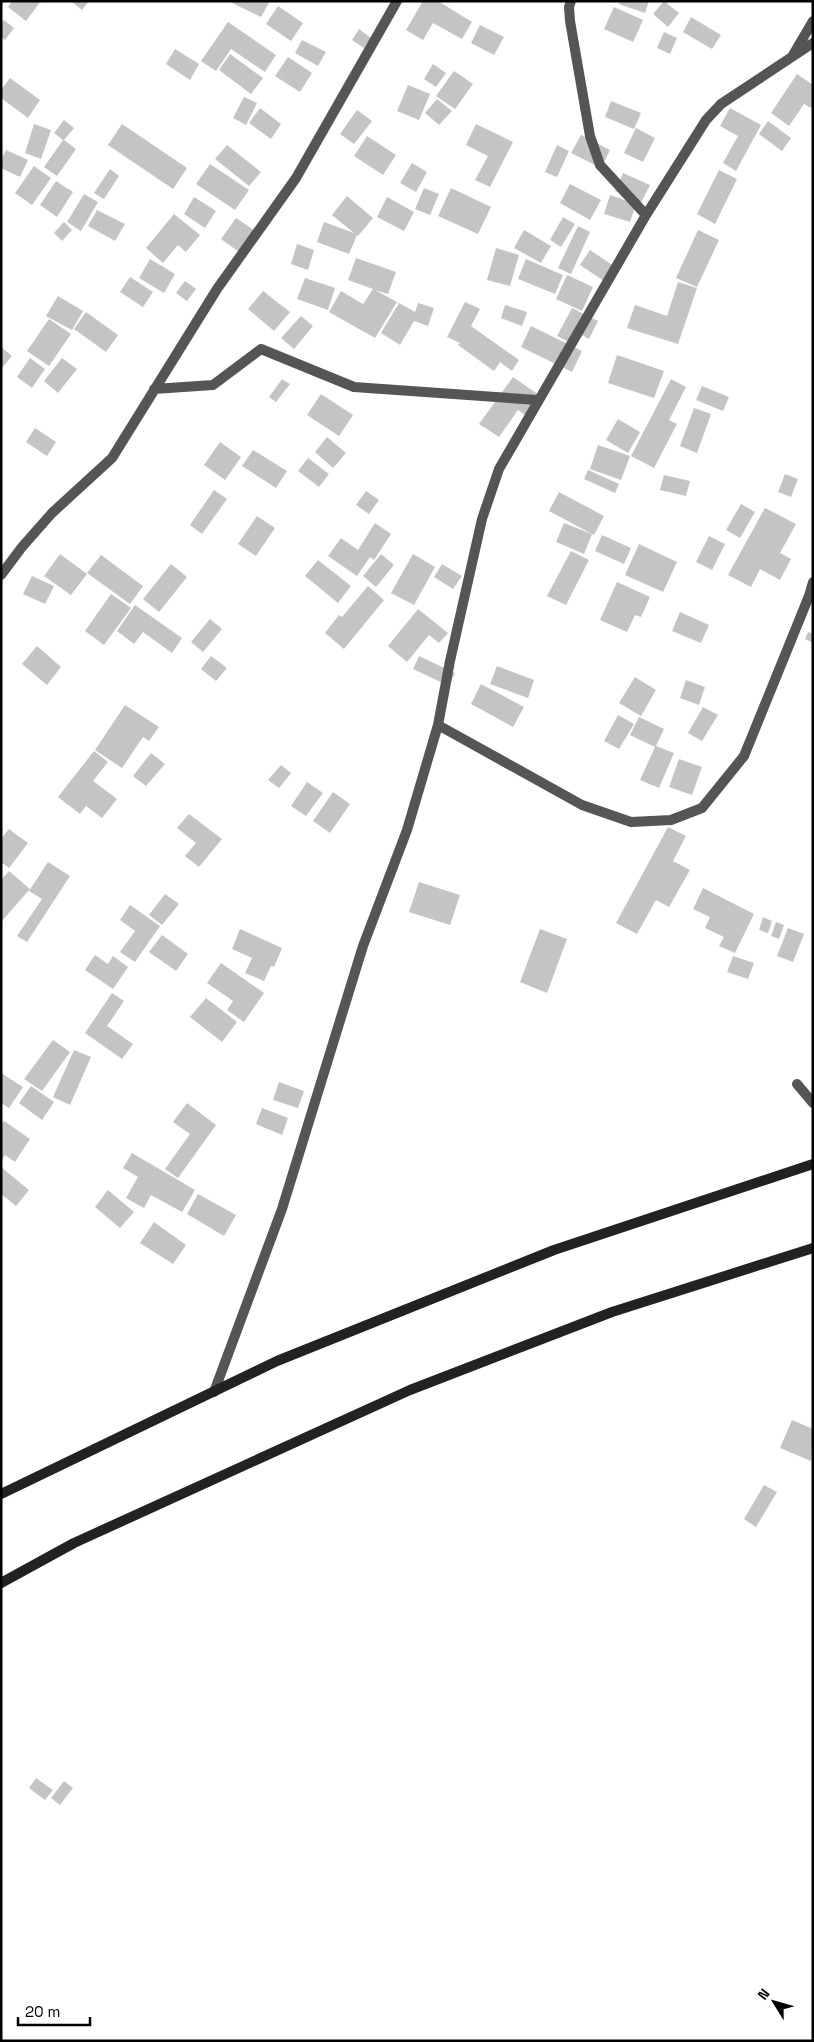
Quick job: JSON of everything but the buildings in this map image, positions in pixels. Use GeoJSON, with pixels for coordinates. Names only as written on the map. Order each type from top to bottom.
{"type":"FeatureCollection","features":[{"type":"Feature","properties":{"kind":"street"},"geometry":{"type":"LineString","coordinates":[[1,575],[22,547],[52,513],[112,458],[217,289],[296,178],[397,1]]}},
{"type":"Feature","properties":{"kind":"street"},"geometry":{"type":"LineString","coordinates":[[568,3],[590,136],[600,165],[646,215]]}},
{"type":"Feature","properties":{"kind":"street"},"geometry":{"type":"LineString","coordinates":[[793,56],[813,21]]}},
{"type":"Feature","properties":{"kind":"street"},"geometry":{"type":"LineString","coordinates":[[214,1392],[282,1209],[363,946],[407,830],[438,725],[450,661],[482,519],[499,468],[646,215],[706,120],[721,104],[813,43]]}},
{"type":"Feature","properties":{"kind":"street"},"geometry":{"type":"LineString","coordinates":[[154,389],[213,385],[261,349],[354,387],[537,400]]}},
{"type":"Feature","properties":{"kind":"street"},"geometry":{"type":"LineString","coordinates":[[438,725],[582,806],[630,822],[670,820],[702,808],[744,756],[813,582]]}},
{"type":"Feature","properties":{"kind":"street"},"geometry":{"type":"LineString","coordinates":[[797,1084],[813,1103]]}},
{"type":"Feature","properties":{"kind":"street"},"geometry":{"type":"LineString","coordinates":[[1,1494],[277,1361],[554,1250],[813,1164]]}},
{"type":"Feature","properties":{"kind":"street"},"geometry":{"type":"LineString","coordinates":[[1,1583],[74,1544],[410,1390],[612,1312],[813,1248]]}}]}
